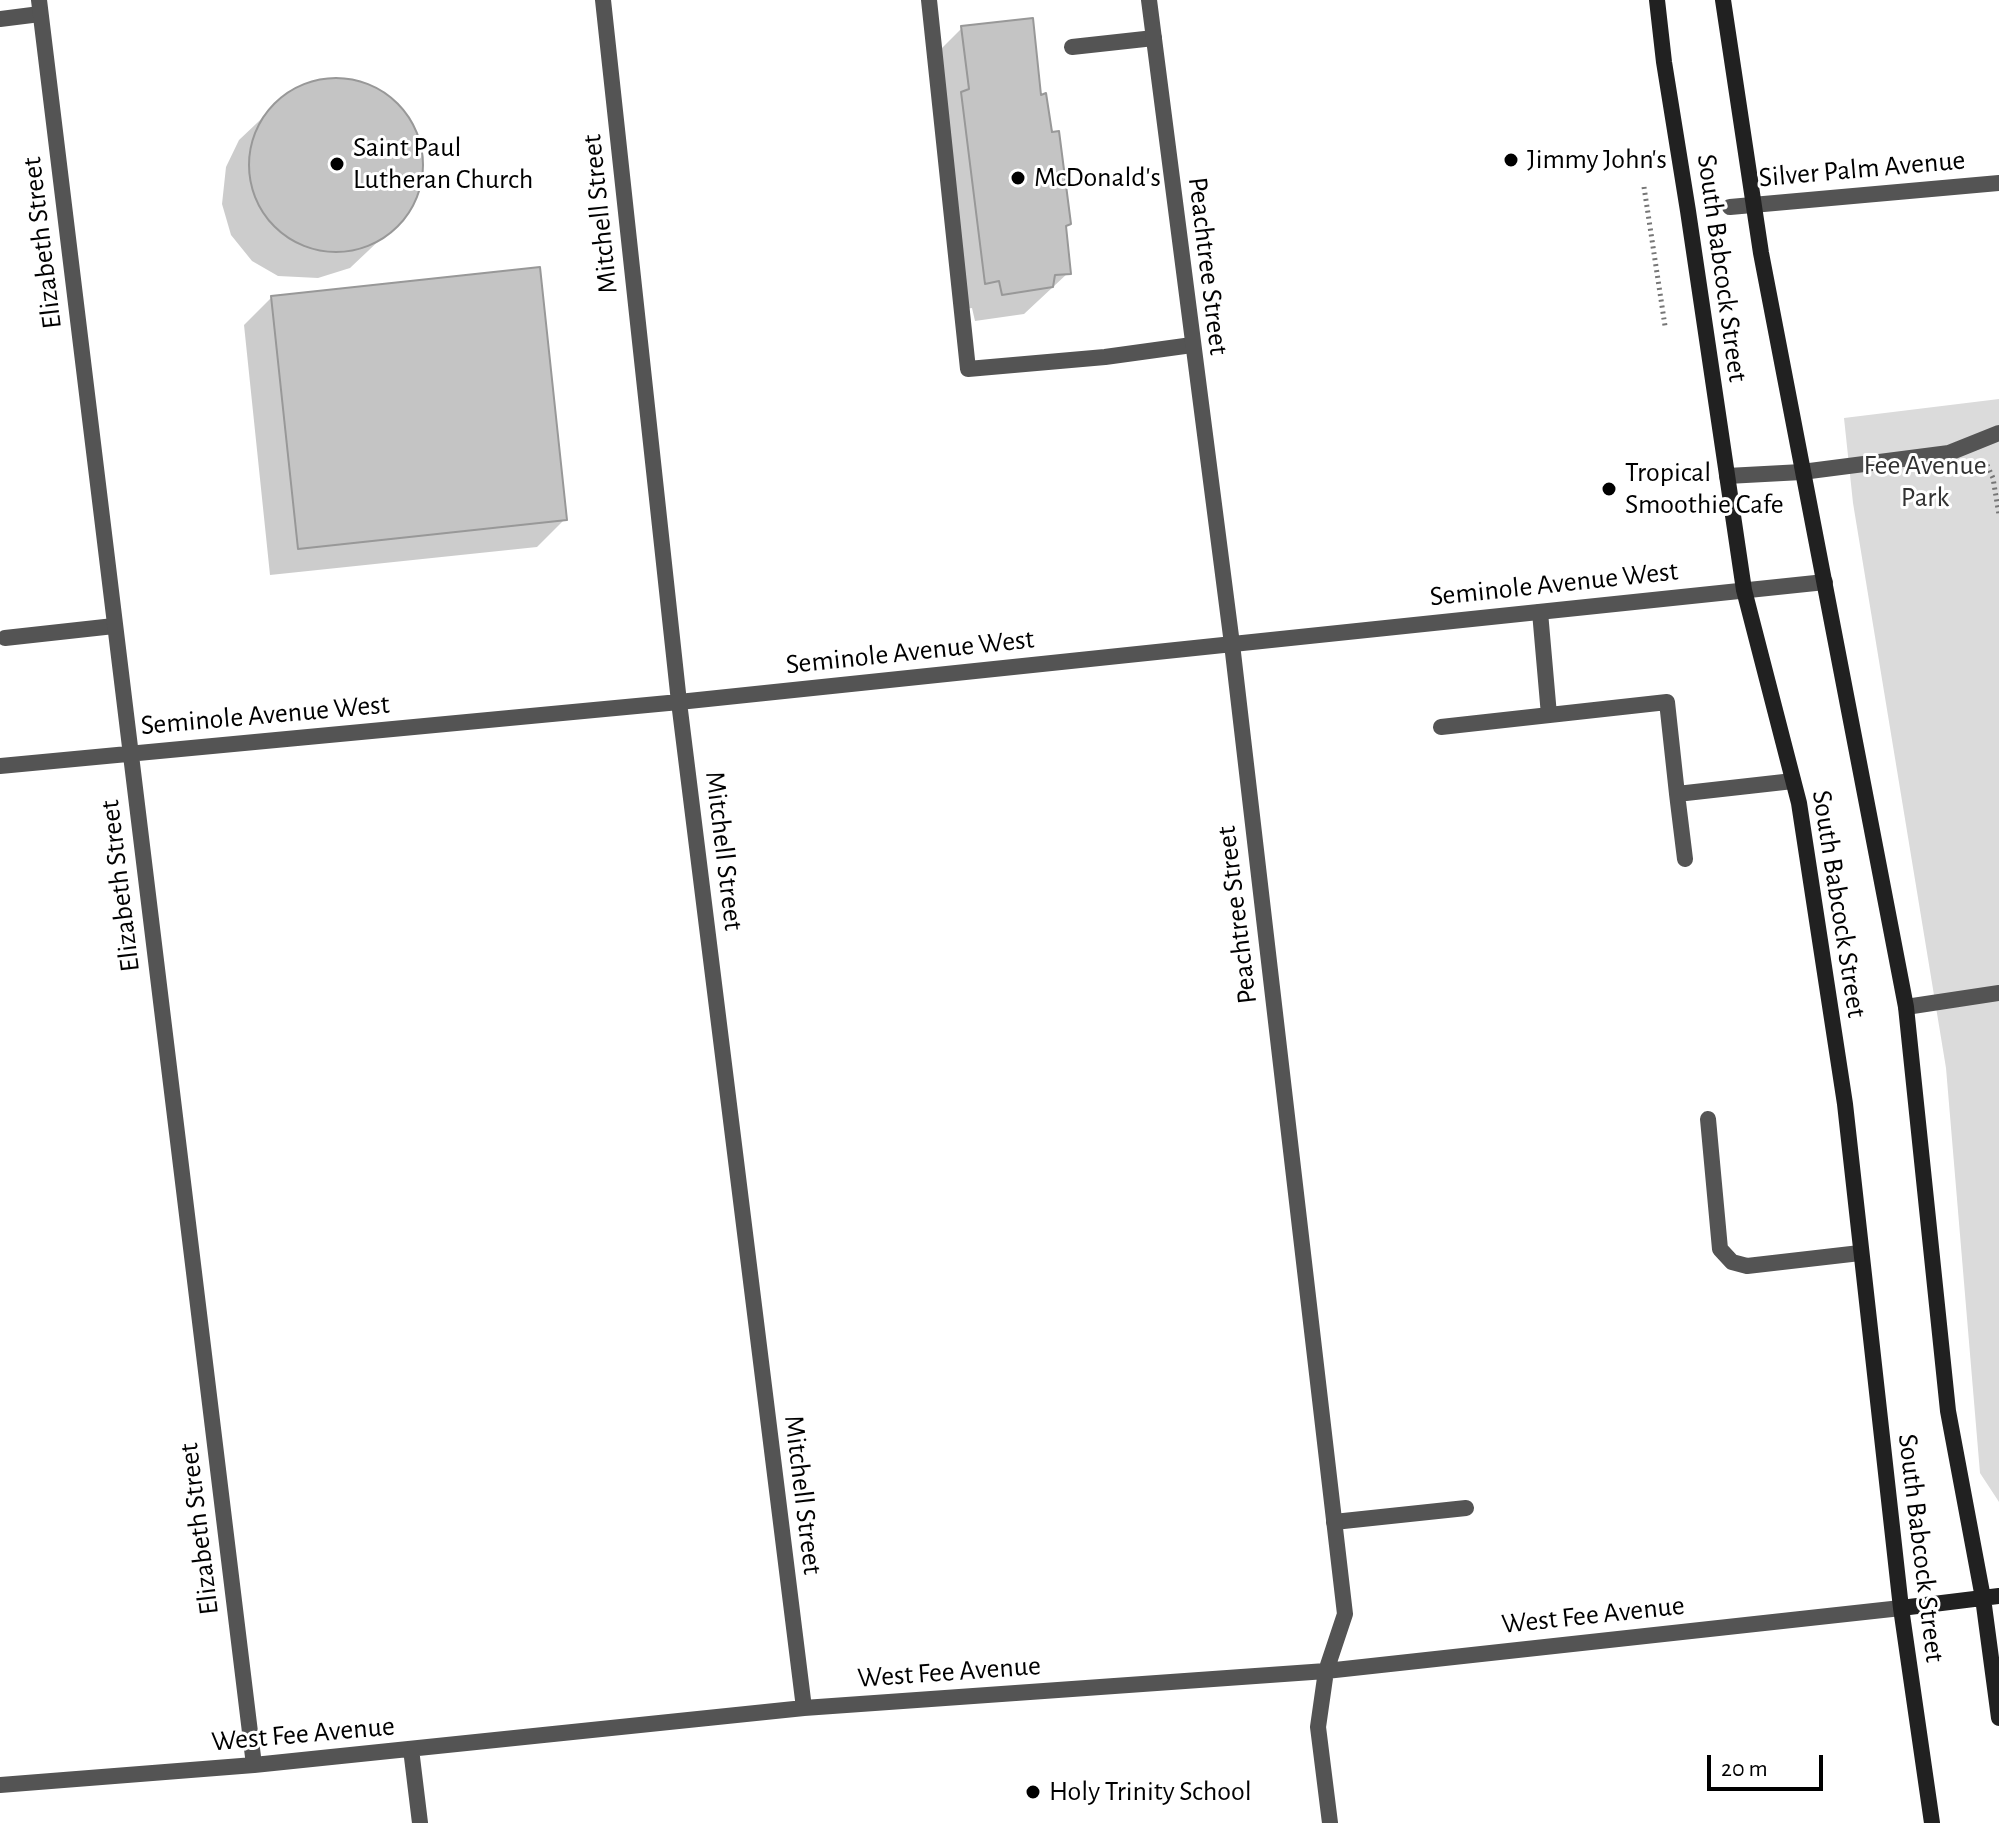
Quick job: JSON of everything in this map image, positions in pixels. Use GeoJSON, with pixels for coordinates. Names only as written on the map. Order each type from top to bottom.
{"type":"FeatureCollection","features":[{"type":"Feature","properties":{"kind":"main road","name":"South Babcock Street"},"geometry":{"type":"LineString","coordinates":[[1657,0],[1744,590],[1799,803],[1845,1104],[1901,1608],[1932,1823]]}},
{"type":"Feature","properties":{"kind":"main road","name":"South Babcock Street"},"geometry":{"type":"LineString","coordinates":[[1723,0],[1752,205],[1906,1007],[1948,1411],[1991,1597],[1999,1718]]}},
{"type":"Feature","properties":{"kind":"main road"},"geometry":{"type":"LineString","coordinates":[[1901,1608],[1991,1597]]}},
{"type":"Feature","properties":{"kind":"street","name":"Mitchell Street"},"geometry":{"type":"LineString","coordinates":[[603,0],[679,702],[804,1708]]}},
{"type":"Feature","properties":{"kind":"street"},"geometry":{"type":"LineString","coordinates":[[929,0],[968,369],[1105,357],[1192,345]]}},
{"type":"Feature","properties":{"kind":"street","name":"Peachtree Street"},"geometry":{"type":"LineString","coordinates":[[1149,0],[1232,644],[1345,1614],[1326,1671],[1318,1727],[1330,1823]]}},
{"type":"Feature","properties":{"kind":"street"},"geometry":{"type":"LineString","coordinates":[[0,19],[40,7]]}},
{"type":"Feature","properties":{"kind":"street","name":"Elizabeth Street"},"geometry":{"type":"LineString","coordinates":[[40,7],[254,1765]]}},
{"type":"Feature","properties":{"kind":"street"},"geometry":{"type":"LineString","coordinates":[[1072,47],[1154,38]]}},
{"type":"Feature","properties":{"kind":"street","name":"Silver Palm Avenue"},"geometry":{"type":"LineString","coordinates":[[1730,207],[1999,183]]}},
{"type":"Feature","properties":{"kind":"street"},"geometry":{"type":"LineString","coordinates":[[1727,476],[1802,472],[1949,453],[1999,433]]}},
{"type":"Feature","properties":{"kind":"street","name":"Seminole Avenue West"},"geometry":{"type":"LineString","coordinates":[[0,766],[679,702],[1825,582]]}},
{"type":"Feature","properties":{"kind":"street"},"geometry":{"type":"LineString","coordinates":[[1540,612],[1549,715]]}},
{"type":"Feature","properties":{"kind":"street"},"geometry":{"type":"LineString","coordinates":[[5,638],[114,626]]}},
{"type":"Feature","properties":{"kind":"street"},"geometry":{"type":"LineString","coordinates":[[1441,727],[1667,702],[1685,859]]}},
{"type":"Feature","properties":{"kind":"street"},"geometry":{"type":"LineString","coordinates":[[1677,794],[1793,781]]}},
{"type":"Feature","properties":{"kind":"street"},"geometry":{"type":"LineString","coordinates":[[1906,1007],[1999,993]]}},
{"type":"Feature","properties":{"kind":"street"},"geometry":{"type":"LineString","coordinates":[[1708,1119],[1720,1249],[1732,1262],[1747,1266],[1860,1253]]}},
{"type":"Feature","properties":{"kind":"street"},"geometry":{"type":"LineString","coordinates":[[1334,1522],[1466,1508]]}},
{"type":"Feature","properties":{"kind":"street","name":"West Fee Avenue"},"geometry":{"type":"LineString","coordinates":[[0,1785],[254,1765],[804,1708],[1326,1671],[1901,1608]]}},
{"type":"Feature","properties":{"kind":"street"},"geometry":{"type":"LineString","coordinates":[[411,1749],[420,1823]]}},
{"type":"Feature","properties":{"kind":"path"},"geometry":{"type":"LineString","coordinates":[[1644,187],[1665,326]]}},
{"type":"Feature","properties":{"kind":"path"},"geometry":{"type":"LineString","coordinates":[[1983,457],[1993,478],[1999,515]]}},
{"type":"Feature","properties":{"kind":"green space","name":"Fee Avenue Park"},"geometry":{"type":"Polygon","coordinates":[[[1999,399],[1999,1502],[1980,1473],[1946,1068],[1853,503],[1844,418],[1999,399]]]}},
{"type":"Feature","properties":{"kind":"building","name":"McDonald's"},"geometry":{"type":"Polygon","coordinates":[[[1033,18],[1041,95],[1046,93],[1052,132],[1059,131],[1071,224],[1066,226],[1071,274],[1055,275],[1053,287],[1002,295],[999,281],[985,284],[961,92],[969,89],[961,26],[1033,18]]]}},
{"type":"Feature","properties":{"kind":"building","name":"Saint Paul Lutheran Church"},"geometry":{"type":"Polygon","coordinates":[[[336,78],[369,84],[398,103],[417,132],[423,165],[417,198],[398,227],[369,246],[336,252],[303,246],[274,227],[255,198],[249,165],[255,132],[274,103],[303,84],[336,78]]]}},
{"type":"Feature","properties":{"kind":"building"},"geometry":{"type":"Polygon","coordinates":[[[540,267],[567,520],[298,549],[271,296],[540,267]]]}},
{"type":"Feature","properties":{"kind":"place","name":"Jimmy John's"},"geometry":{"type":"Point","coordinates":[1511,160]}},
{"type":"Feature","properties":{"kind":"place","name":"Saint Paul Lutheran Church"},"geometry":{"type":"Point","coordinates":[337,164]}},
{"type":"Feature","properties":{"kind":"place","name":"McDonald's"},"geometry":{"type":"Point","coordinates":[1018,178]}},
{"type":"Feature","properties":{"kind":"place","name":"Tropical Smoothie Cafe"},"geometry":{"type":"Point","coordinates":[1609,489]}},
{"type":"Feature","properties":{"kind":"place","name":"Holy Trinity School"},"geometry":{"type":"Point","coordinates":[1033,1792]}}]}
